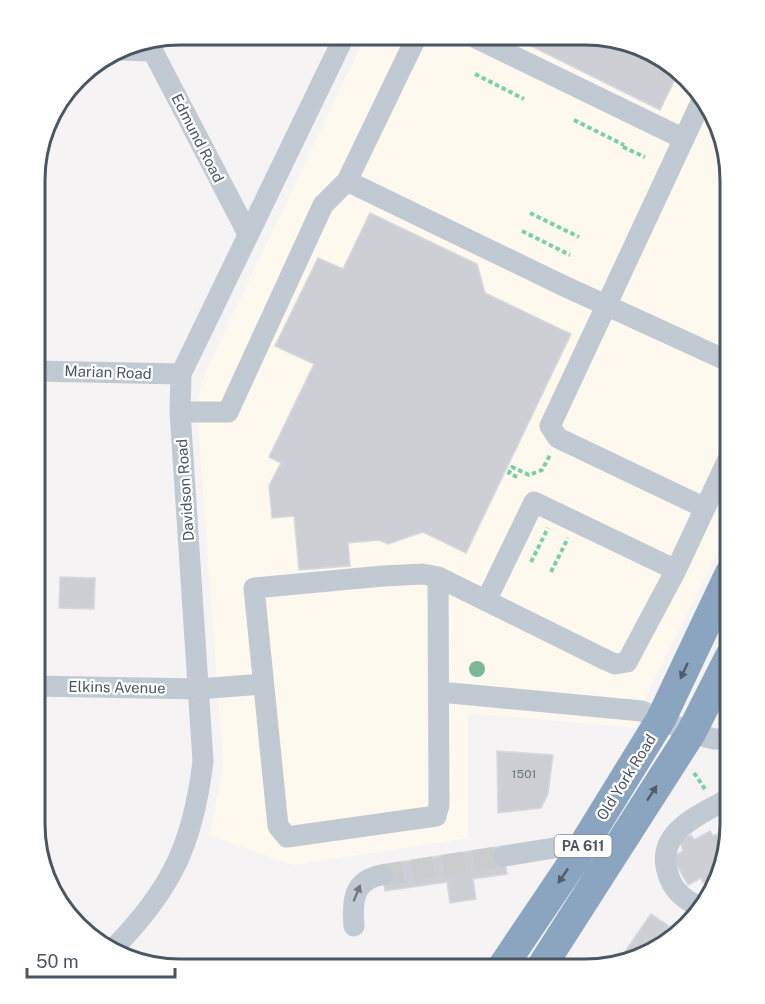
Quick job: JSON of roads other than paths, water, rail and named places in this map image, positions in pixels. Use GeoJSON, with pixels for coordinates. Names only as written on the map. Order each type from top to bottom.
{"type":"FeatureCollection","features":[{"type":"Feature","properties":{"kind":"highway","name":"Old York Road"},"geometry":{"type":"LineString","coordinates":[[508,959],[585,843],[661,719],[720,594]]}},
{"type":"Feature","properties":{"kind":"highway","name":"Old York Road"},"geometry":{"type":"LineString","coordinates":[[546,959],[691,733],[720,676]]}},
{"type":"Feature","properties":{"kind":"street","name":"Davidson Road"},"geometry":{"type":"LineString","coordinates":[[118,944],[142,919],[170,881],[189,837],[199,800],[203,761],[180,412],[181,374],[340,45]]}},
{"type":"Feature","properties":{"kind":"street"},"geometry":{"type":"LineString","coordinates":[[180,412],[228,412],[323,206],[347,181],[413,45]]}},
{"type":"Feature","properties":{"kind":"street"},"geometry":{"type":"LineString","coordinates":[[490,45],[684,139]]}},
{"type":"Feature","properties":{"kind":"street","name":"Edmund Road"},"geometry":{"type":"LineString","coordinates":[[151,49],[248,234]]}},
{"type":"Feature","properties":{"kind":"street"},"geometry":{"type":"LineString","coordinates":[[699,108],[550,426],[558,438],[705,508]]}},
{"type":"Feature","properties":{"kind":"street"},"geometry":{"type":"LineString","coordinates":[[347,181],[720,357]]}},
{"type":"Feature","properties":{"kind":"street","name":"Marian Road"},"geometry":{"type":"LineString","coordinates":[[45,370],[181,374]]}},
{"type":"Feature","properties":{"kind":"street"},"geometry":{"type":"LineString","coordinates":[[438,577],[440,806],[436,816],[287,837],[278,826],[254,588],[423,574],[438,577],[615,664],[627,662],[676,570],[720,476]]}},
{"type":"Feature","properties":{"kind":"street"},"geometry":{"type":"LineString","coordinates":[[486,601],[534,502],[676,570]]}},
{"type":"Feature","properties":{"kind":"street","name":"Elkins Avenue"},"geometry":{"type":"LineString","coordinates":[[45,686],[199,689],[262,684]]}},
{"type":"Feature","properties":{"kind":"street"},"geometry":{"type":"LineString","coordinates":[[440,692],[642,711],[691,733],[720,739]]}},
{"type":"Feature","properties":{"kind":"street"},"geometry":{"type":"LineString","coordinates":[[694,902],[681,895],[670,880],[666,867],[668,845],[672,835],[684,823],[720,803]]}},
{"type":"Feature","properties":{"kind":"street"},"geometry":{"type":"LineString","coordinates":[[504,856],[585,843]]}},
{"type":"Feature","properties":{"kind":"street"},"geometry":{"type":"LineString","coordinates":[[354,926],[352,905],[355,891],[361,882],[382,875]]}},
{"type":"Feature","properties":{"kind":"tunnel"},"geometry":{"type":"LineString","coordinates":[[382,875],[504,856]]}}]}
